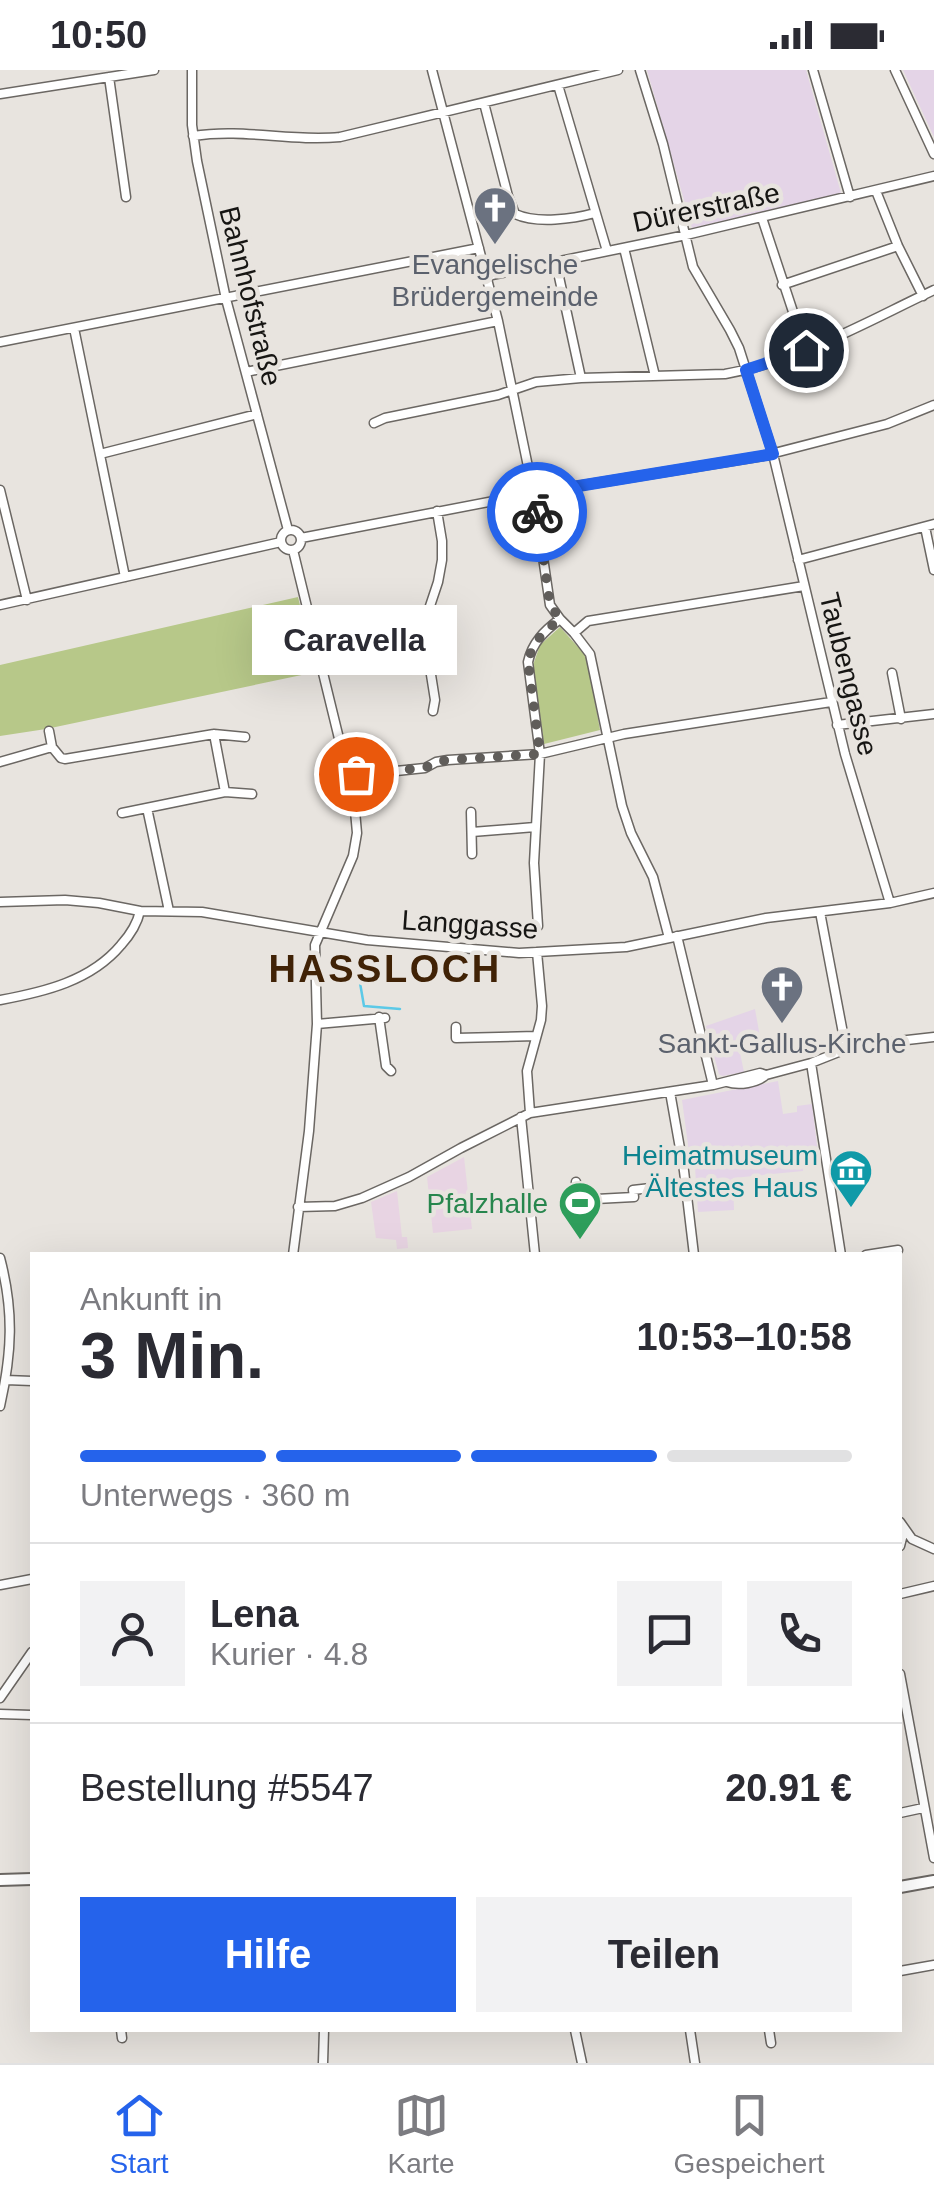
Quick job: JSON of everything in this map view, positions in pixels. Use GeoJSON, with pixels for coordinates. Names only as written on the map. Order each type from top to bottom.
{"type":"FeatureCollection","features":[{"type":"Feature","properties":{"kind":"main road"},"geometry":{"type":"LineString","coordinates":[[0,1880],[30,1879]]}},
{"type":"Feature","properties":{"kind":"main road"},"geometry":{"type":"LineString","coordinates":[[902,1887],[934,1881]]}},
{"type":"Feature","properties":{"kind":"street"},"geometry":{"type":"LineString","coordinates":[[0,94],[154,70]]}},
{"type":"Feature","properties":{"kind":"street","name":"Bahnhofstraße"},"geometry":{"type":"LineString","coordinates":[[192,70],[193,136],[226,299],[288,530]]}},
{"type":"Feature","properties":{"kind":"street"},"geometry":{"type":"LineString","coordinates":[[432,70],[487,276],[532,486]]}},
{"type":"Feature","properties":{"kind":"street"},"geometry":{"type":"LineString","coordinates":[[193,136],[238,132],[340,137],[618,70]]}},
{"type":"Feature","properties":{"kind":"street","name":"Taubengasse"},"geometry":{"type":"LineString","coordinates":[[640,70],[664,144],[696,274],[730,330],[773,454],[831,702],[890,903]]}},
{"type":"Feature","properties":{"kind":"street"},"geometry":{"type":"LineString","coordinates":[[813,70],[850,198]]}},
{"type":"Feature","properties":{"kind":"street"},"geometry":{"type":"LineString","coordinates":[[894,70],[934,154]]}},
{"type":"Feature","properties":{"kind":"street"},"geometry":{"type":"LineString","coordinates":[[109,78],[126,197]]}},
{"type":"Feature","properties":{"kind":"street"},"geometry":{"type":"LineString","coordinates":[[558,86],[606,251]]}},
{"type":"Feature","properties":{"kind":"street"},"geometry":{"type":"LineString","coordinates":[[484,103],[512,210],[517,216],[564,218],[595,213]]}},
{"type":"Feature","properties":{"kind":"street","name":"Dürerstraße"},"geometry":{"type":"LineString","coordinates":[[487,276],[686,236],[934,176]]}},
{"type":"Feature","properties":{"kind":"street"},"geometry":{"type":"LineString","coordinates":[[876,191],[923,296]]}},
{"type":"Feature","properties":{"kind":"street"},"geometry":{"type":"LineString","coordinates":[[762,218],[806,350]]}},
{"type":"Feature","properties":{"kind":"street"},"geometry":{"type":"LineString","coordinates":[[782,285],[898,246]]}},
{"type":"Feature","properties":{"kind":"street"},"geometry":{"type":"LineString","coordinates":[[0,342],[479,248]]}},
{"type":"Feature","properties":{"kind":"street"},"geometry":{"type":"LineString","coordinates":[[624,248],[655,376]]}},
{"type":"Feature","properties":{"kind":"street"},"geometry":{"type":"LineString","coordinates":[[556,262],[581,378]]}},
{"type":"Feature","properties":{"kind":"street"},"geometry":{"type":"LineString","coordinates":[[374,423],[498,395],[536,382],[746,370],[806,350],[934,290]]}},
{"type":"Feature","properties":{"kind":"street"},"geometry":{"type":"LineString","coordinates":[[246,372],[498,322]]}},
{"type":"Feature","properties":{"kind":"street"},"geometry":{"type":"LineString","coordinates":[[74,328],[125,577]]}},
{"type":"Feature","properties":{"kind":"street"},"geometry":{"type":"LineString","coordinates":[[542,492],[773,454],[887,424],[934,405]]}},
{"type":"Feature","properties":{"kind":"street"},"geometry":{"type":"LineString","coordinates":[[100,454],[257,414]]}},
{"type":"Feature","properties":{"kind":"street"},"geometry":{"type":"LineString","coordinates":[[524,496],[532,486],[542,492]]}},
{"type":"Feature","properties":{"kind":"street"},"geometry":{"type":"LineString","coordinates":[[0,490],[27,600]]}},
{"type":"Feature","properties":{"kind":"street"},"geometry":{"type":"LineString","coordinates":[[524,496],[535,502],[542,492]]}},
{"type":"Feature","properties":{"kind":"street"},"geometry":{"type":"LineString","coordinates":[[300,538],[524,496]]}},
{"type":"Feature","properties":{"kind":"street"},"geometry":{"type":"LineString","coordinates":[[535,502],[550,605],[590,654],[622,806],[654,877],[713,1085]]}},
{"type":"Feature","properties":{"kind":"street"},"geometry":{"type":"LineString","coordinates":[[433,711],[435,700],[425,626],[442,560],[437,512]]}},
{"type":"Feature","properties":{"kind":"street"},"geometry":{"type":"LineString","coordinates":[[798,560],[930,525],[934,570]]}},
{"type":"Feature","properties":{"kind":"street"},"geometry":{"type":"LineString","coordinates":[[281,542],[283,533],[297,532],[300,544],[293,550]]}},
{"type":"Feature","properties":{"kind":"street"},"geometry":{"type":"LineString","coordinates":[[0,605],[281,542]]}},
{"type":"Feature","properties":{"kind":"street"},"geometry":{"type":"LineString","coordinates":[[281,542],[293,550]]}},
{"type":"Feature","properties":{"kind":"street"},"geometry":{"type":"LineString","coordinates":[[292,1252],[309,1131],[317,1024],[315,945],[356,844],[356,810],[293,550]]}},
{"type":"Feature","properties":{"kind":"street"},"geometry":{"type":"LineString","coordinates":[[574,633],[588,621],[804,586]]}},
{"type":"Feature","properties":{"kind":"street"},"geometry":{"type":"LineString","coordinates":[[538,926],[534,863],[540,754],[528,662],[537,640],[560,619]]}},
{"type":"Feature","properties":{"kind":"street"},"geometry":{"type":"LineString","coordinates":[[892,673],[901,719]]}},
{"type":"Feature","properties":{"kind":"street"},"geometry":{"type":"LineString","coordinates":[[348,776],[425,768],[448,760],[540,754],[607,738],[831,702]]}},
{"type":"Feature","properties":{"kind":"street"},"geometry":{"type":"LineString","coordinates":[[837,725],[934,714]]}},
{"type":"Feature","properties":{"kind":"street"},"geometry":{"type":"LineString","coordinates":[[49,732],[52,746],[65,759],[214,734],[245,737]]}},
{"type":"Feature","properties":{"kind":"street"},"geometry":{"type":"LineString","coordinates":[[214,734],[224,792]]}},
{"type":"Feature","properties":{"kind":"street"},"geometry":{"type":"LineString","coordinates":[[0,762],[52,746]]}},
{"type":"Feature","properties":{"kind":"street"},"geometry":{"type":"LineString","coordinates":[[122,813],[224,792],[252,794]]}},
{"type":"Feature","properties":{"kind":"street"},"geometry":{"type":"LineString","coordinates":[[148,808],[169,911]]}},
{"type":"Feature","properties":{"kind":"street"},"geometry":{"type":"LineString","coordinates":[[471,812],[472,854]]}},
{"type":"Feature","properties":{"kind":"street"},"geometry":{"type":"LineString","coordinates":[[472,832],[535,827]]}},
{"type":"Feature","properties":{"kind":"street","name":"Langgasse"},"geometry":{"type":"LineString","coordinates":[[0,902],[84,902],[140,911],[216,914],[367,940],[537,952],[626,947],[766,918],[890,903],[934,892]]}},
{"type":"Feature","properties":{"kind":"street"},"geometry":{"type":"LineString","coordinates":[[0,1000],[44,990],[93,972],[124,942],[140,911]]}},
{"type":"Feature","properties":{"kind":"street"},"geometry":{"type":"LineString","coordinates":[[820,912],[846,1049]]}},
{"type":"Feature","properties":{"kind":"street"},"geometry":{"type":"LineString","coordinates":[[535,1252],[525,1115],[527,1071],[542,1006],[537,952]]}},
{"type":"Feature","properties":{"kind":"street"},"geometry":{"type":"LineString","coordinates":[[317,1024],[382,1018],[386,1066],[390,1071]]}},
{"type":"Feature","properties":{"kind":"street"},"geometry":{"type":"LineString","coordinates":[[456,1027],[456,1038],[536,1036]]}},
{"type":"Feature","properties":{"kind":"street"},"geometry":{"type":"LineString","coordinates":[[298,1207],[335,1206],[362,1198],[525,1115],[766,1075],[811,1064],[854,1046],[934,1037]]}},
{"type":"Feature","properties":{"kind":"street"},"geometry":{"type":"LineString","coordinates":[[811,1064],[840,1252]]}},
{"type":"Feature","properties":{"kind":"street"},"geometry":{"type":"LineString","coordinates":[[670,1092],[694,1252]]}},
{"type":"Feature","properties":{"kind":"street"},"geometry":{"type":"LineString","coordinates":[[576,1182],[576,1200],[634,1197],[633,1190],[686,1184]]}},
{"type":"Feature","properties":{"kind":"street"},"geometry":{"type":"LineString","coordinates":[[885,1252],[898,1250]]}},
{"type":"Feature","properties":{"kind":"street"},"geometry":{"type":"LineString","coordinates":[[0,1258],[11,1325],[0,1406]]}},
{"type":"Feature","properties":{"kind":"street"},"geometry":{"type":"LineString","coordinates":[[3,1384],[30,1381]]}},
{"type":"Feature","properties":{"kind":"street"},"geometry":{"type":"LineString","coordinates":[[902,1526],[912,1539],[934,1548]]}},
{"type":"Feature","properties":{"kind":"street"},"geometry":{"type":"LineString","coordinates":[[0,1585],[30,1579]]}},
{"type":"Feature","properties":{"kind":"street"},"geometry":{"type":"LineString","coordinates":[[902,1594],[934,1586]]}},
{"type":"Feature","properties":{"kind":"street"},"geometry":{"type":"LineString","coordinates":[[0,1698],[30,1655]]}},
{"type":"Feature","properties":{"kind":"street"},"geometry":{"type":"LineString","coordinates":[[902,1686],[934,1858]]}},
{"type":"Feature","properties":{"kind":"street"},"geometry":{"type":"LineString","coordinates":[[0,1714],[30,1714]]}},
{"type":"Feature","properties":{"kind":"street"},"geometry":{"type":"LineString","coordinates":[[920,1789],[934,1786]]}},
{"type":"Feature","properties":{"kind":"street"},"geometry":{"type":"LineString","coordinates":[[902,1813],[923,1808]]}},
{"type":"Feature","properties":{"kind":"street"},"geometry":{"type":"LineString","coordinates":[[902,1970],[934,1965]]}},
{"type":"Feature","properties":{"kind":"street"},"geometry":{"type":"LineString","coordinates":[[324,2032],[324,2063]]}},
{"type":"Feature","properties":{"kind":"street"},"geometry":{"type":"LineString","coordinates":[[575,2032],[582,2063]]}},
{"type":"Feature","properties":{"kind":"street"},"geometry":{"type":"LineString","coordinates":[[690,2032],[694,2063]]}},
{"type":"Feature","properties":{"kind":"street"},"geometry":{"type":"LineString","coordinates":[[769,2032],[771,2043]]}},
{"type":"Feature","properties":{"kind":"shaded area"},"geometry":{"type":"Polygon","coordinates":[[[647,70],[806,70],[841,193],[692,228],[647,70]]]}},
{"type":"Feature","properties":{"kind":"shaded area"},"geometry":{"type":"Polygon","coordinates":[[[903,70],[934,70],[934,137],[903,70]]]}},
{"type":"Feature","properties":{"kind":"shaded area"},"geometry":{"type":"Polygon","coordinates":[[[755,1009],[762,1048],[740,1053],[744,1072],[722,1076],[706,1026],[755,1009]]]}},
{"type":"Feature","properties":{"kind":"shaded area"},"geometry":{"type":"Polygon","coordinates":[[[778,1081],[783,1114],[812,1104],[819,1162],[804,1163],[803,1171],[733,1178],[734,1210],[698,1212],[695,1167],[691,1167],[682,1100],[778,1081]]]}},
{"type":"Feature","properties":{"kind":"shaded area"},"geometry":{"type":"Polygon","coordinates":[[[464,1157],[472,1229],[433,1233],[427,1177],[464,1157]]]}},
{"type":"Feature","properties":{"kind":"shaded area"},"geometry":{"type":"Polygon","coordinates":[[[397,1191],[402,1237],[407,1237],[408,1248],[397,1249],[396,1240],[376,1238],[371,1202],[397,1191]]]}},
{"type":"Feature","properties":{"kind":"green space"},"geometry":{"type":"Polygon","coordinates":[[[298,597],[316,672],[0,736],[0,665],[298,597]]]}},
{"type":"Feature","properties":{"kind":"green space"},"geometry":{"type":"Polygon","coordinates":[[[560,627],[587,657],[600,730],[544,744],[533,665],[540,645],[560,627]]]}},
{"type":"Feature","properties":{"kind":"waterway"},"geometry":{"type":"LineString","coordinates":[[359,977],[364,1006],[400,1009]]}},
{"type":"Feature","properties":{"kind":"way so far"},"geometry":{"type":"LineString","coordinates":[[356,774],[425,768],[448,760],[540,754],[528,662],[537,640],[560,619],[550,605],[537,512]]}},
{"type":"Feature","properties":{"kind":"place","name":"Evangelische Brüdergemeinde"},"geometry":{"type":"Point","coordinates":[495,246]}},
{"type":"Feature","properties":{"kind":"place","name":"Caravella"},"geometry":{"type":"Point","coordinates":[356,774]}},
{"type":"Feature","properties":{"kind":"place","name":"Sankt-Gallus-Kirche"},"geometry":{"type":"Point","coordinates":[782,1025]}},
{"type":"Feature","properties":{"kind":"place","name":"Heimatmuseum Ältestes Haus"},"geometry":{"type":"Point","coordinates":[851,1209]}},
{"type":"Feature","properties":{"kind":"place","name":"Pfalzhalle"},"geometry":{"type":"Point","coordinates":[580,1241]}},
{"type":"Feature","properties":{"kind":"district","name":"HASSLOCH"},"geometry":{"type":"Point","coordinates":[385,969]}},
{"type":"Feature","properties":{"kind":"route"},"geometry":{"type":"LineString","coordinates":[[537,512],[535,502],[542,492],[773,454],[746,370],[806,350]]}}]}
